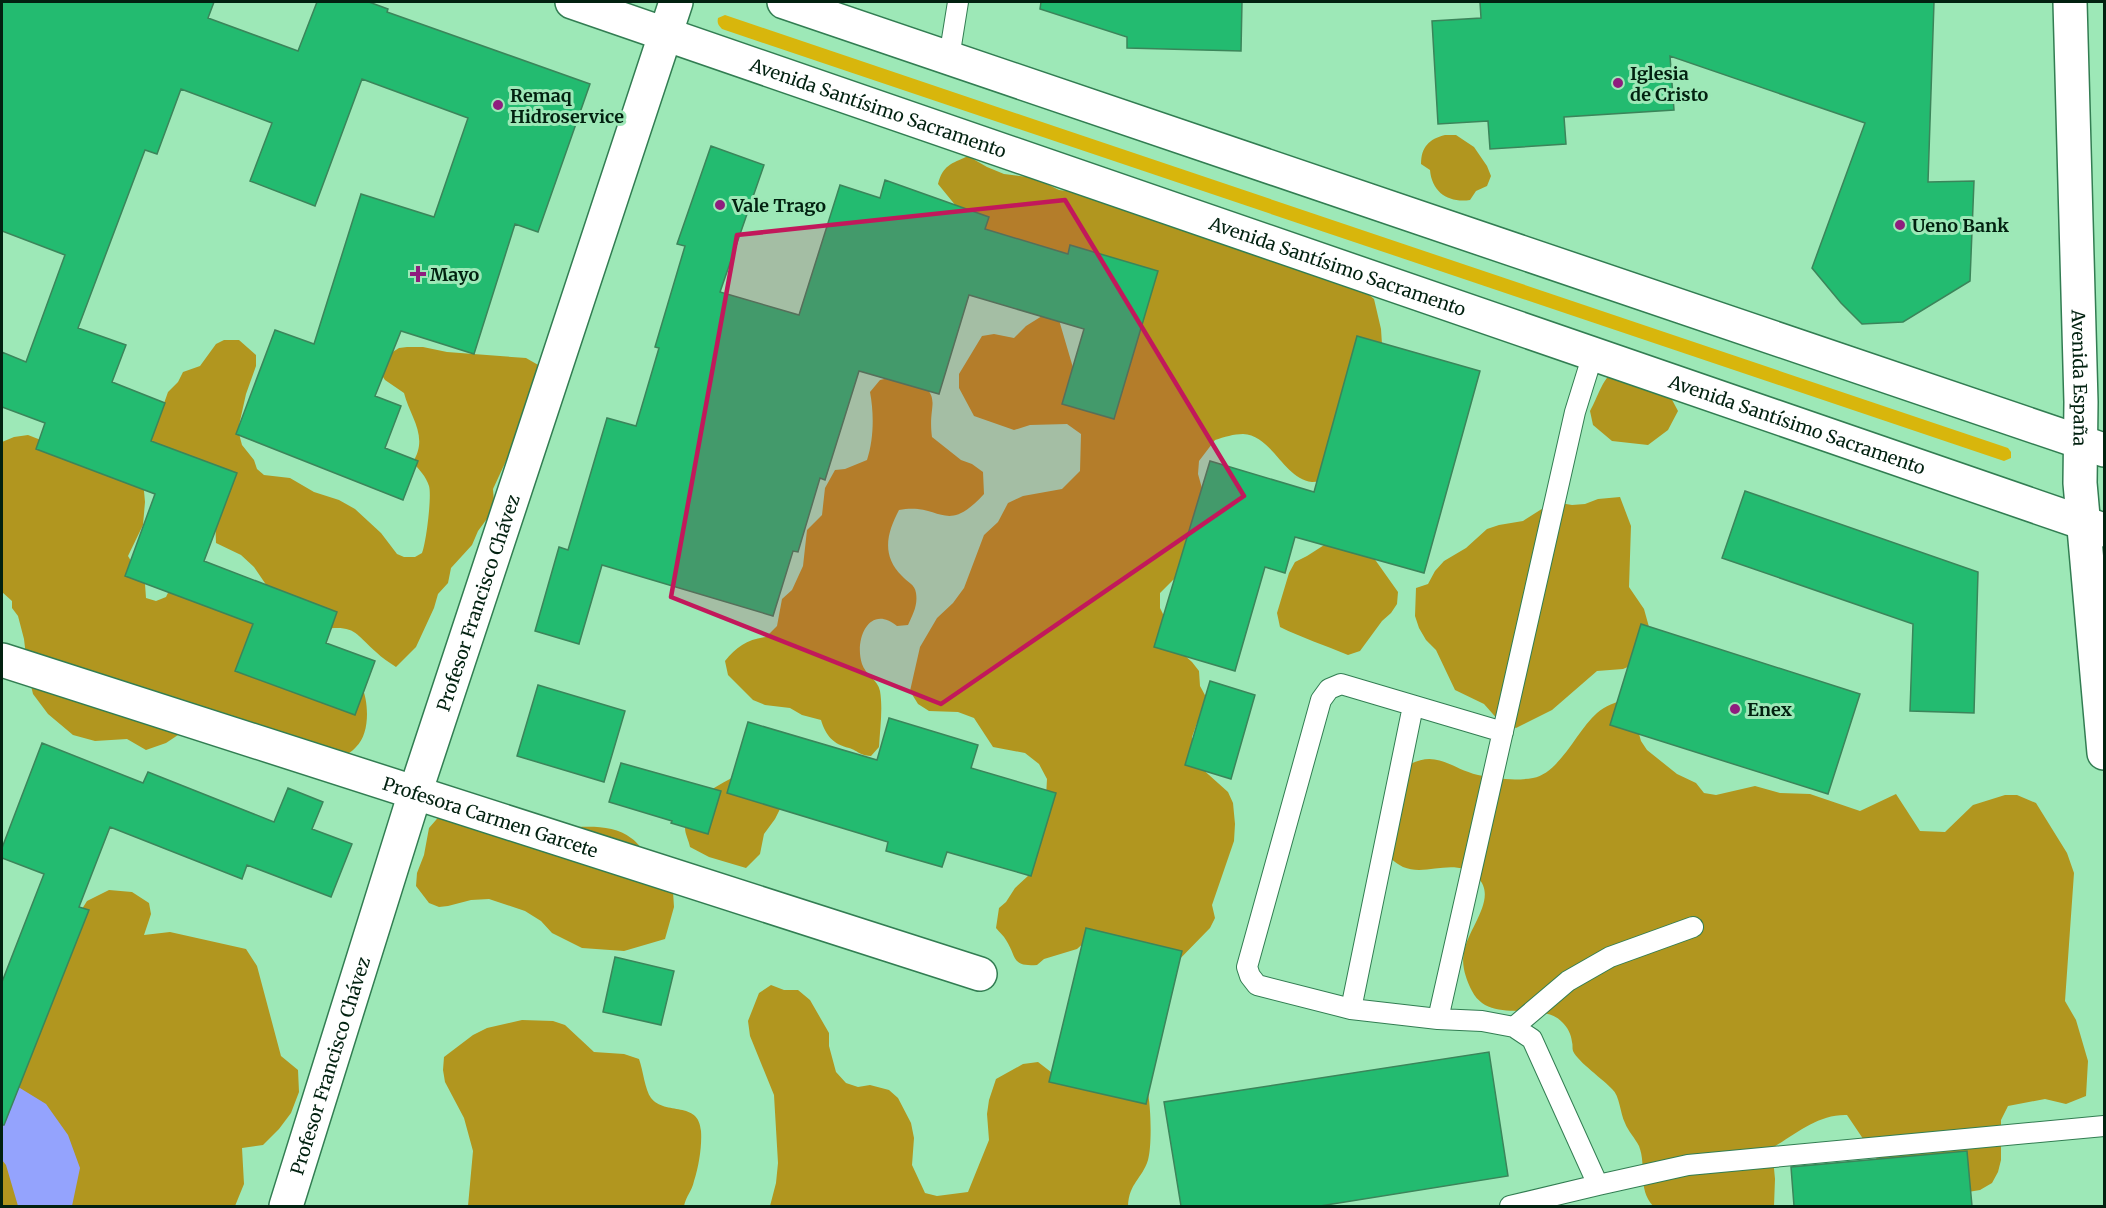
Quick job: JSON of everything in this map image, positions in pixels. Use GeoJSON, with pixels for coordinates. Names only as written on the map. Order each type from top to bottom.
{"type":"FeatureCollection","features":[{"type":"Feature","properties":{"kind":"main road","name":"Avenida Santísimo Sacramento"},"geometry":{"type":"LineString","coordinates":[[572,2],[2094,526]]}},
{"type":"Feature","properties":{"kind":"main road","name":"Profesor Francisco Chávez"},"geometry":{"type":"LineString","coordinates":[[286,1206],[415,793],[676,2]]}},
{"type":"Feature","properties":{"kind":"main road"},"geometry":{"type":"LineString","coordinates":[[784,2],[2093,447]]}},
{"type":"Feature","properties":{"kind":"main road","name":"Avenida España"},"geometry":{"type":"LineString","coordinates":[[2070,2],[2093,447],[2080,483],[2094,526],[2104,753]]}},
{"type":"Feature","properties":{"kind":"main road","name":"Profesora Carmen Garcete"},"geometry":{"type":"LineString","coordinates":[[2,660],[980,974]]}},
{"type":"Feature","properties":{"kind":"lane"},"geometry":{"type":"LineString","coordinates":[[949,58],[958,2]]}},
{"type":"Feature","properties":{"kind":"lane"},"geometry":{"type":"LineString","coordinates":[[1438,1019],[1575,412],[1593,354]]}},
{"type":"Feature","properties":{"kind":"lane"},"geometry":{"type":"LineString","coordinates":[[1503,732],[1341,684],[1329,689],[1321,700],[1247,967],[1257,985],[1351,1009],[1438,1019],[1482,1021],[1514,1027],[1532,1039],[1598,1185]]}},
{"type":"Feature","properties":{"kind":"lane"},"geometry":{"type":"LineString","coordinates":[[1351,1009],[1413,706]]}},
{"type":"Feature","properties":{"kind":"lane"},"geometry":{"type":"LineString","coordinates":[[1514,1027],[1568,981],[1610,957],[1693,927]]}},
{"type":"Feature","properties":{"kind":"lane"},"geometry":{"type":"LineString","coordinates":[[1510,1206],[1688,1166],[2104,1126]]}},
{"type":"Feature","properties":{"kind":"highlighted area"},"geometry":{"type":"Polygon","coordinates":[[[1065,200],[1244,496],[941,704],[671,597],[737,235],[1065,200]]]}},
{"type":"Feature","properties":{"kind":"shaded area"},"geometry":{"type":"Polygon","coordinates":[[[725,15],[2008,448],[2011,458],[2004,461],[722,29],[718,24],[718,18],[725,15]]]}},
{"type":"Feature","properties":{"kind":"shaded area"},"geometry":{"type":"Polygon","coordinates":[[[1445,135],[1456,135],[1474,147],[1491,176],[1487,186],[1476,191],[1470,200],[1455,200],[1443,195],[1434,185],[1430,170],[1421,164],[1424,148],[1434,139],[1445,135]]]}},
{"type":"Feature","properties":{"kind":"shaded area"},"geometry":{"type":"Polygon","coordinates":[[[968,156],[1004,174],[1035,178],[1059,190],[1100,195],[1367,293],[1374,299],[1381,329],[1384,375],[1331,481],[1312,482],[1302,479],[1293,473],[1262,441],[1243,434],[1215,440],[1199,461],[1198,474],[1203,492],[1191,571],[1173,580],[1160,593],[1160,608],[1183,654],[1199,671],[1200,686],[1206,697],[1204,712],[1192,737],[1192,754],[1199,766],[1228,792],[1233,803],[1235,824],[1234,841],[1212,905],[1215,918],[1210,928],[1170,969],[1086,941],[1077,949],[1044,959],[1037,965],[1023,964],[1016,960],[1005,938],[996,928],[999,908],[1029,875],[1045,815],[1047,779],[1039,764],[1025,753],[993,747],[974,718],[958,712],[929,711],[918,704],[910,691],[920,647],[937,618],[953,603],[964,588],[984,535],[998,522],[1008,503],[1023,496],[1062,489],[1080,471],[1081,434],[1067,424],[1030,425],[1014,430],[974,416],[959,388],[959,374],[982,336],[994,334],[1014,338],[1026,326],[1042,316],[1059,320],[1074,371],[1109,396],[1068,281],[965,217],[938,184],[945,169],[968,156]]]}},
{"type":"Feature","properties":{"kind":"shaded area"},"geometry":{"type":"Polygon","coordinates":[[[224,340],[239,340],[256,355],[256,366],[246,394],[238,430],[242,445],[254,460],[257,469],[264,475],[290,478],[314,492],[339,500],[355,509],[381,533],[397,554],[404,557],[415,557],[422,553],[430,491],[426,479],[413,462],[419,444],[419,435],[404,393],[385,380],[381,374],[391,353],[399,348],[423,347],[447,352],[526,358],[540,366],[511,450],[493,489],[494,502],[489,516],[478,531],[472,545],[451,568],[448,583],[438,594],[416,647],[396,667],[355,633],[343,629],[325,629],[271,592],[254,567],[241,555],[216,543],[215,513],[143,446],[168,392],[178,382],[183,372],[200,366],[216,344],[224,340]]]}},
{"type":"Feature","properties":{"kind":"shaded area"},"geometry":{"type":"Polygon","coordinates":[[[909,373],[928,389],[931,395],[932,437],[961,460],[983,472],[984,494],[971,507],[960,514],[951,516],[925,510],[899,510],[891,527],[888,544],[891,560],[895,568],[914,587],[916,602],[908,625],[897,626],[887,620],[879,619],[866,627],[862,635],[860,655],[862,664],[879,687],[881,698],[879,747],[871,756],[834,742],[825,731],[821,720],[802,715],[790,708],[765,705],[753,700],[728,675],[725,661],[743,644],[766,637],[777,626],[782,599],[792,590],[803,566],[807,530],[822,515],[825,488],[835,470],[845,469],[867,460],[873,426],[870,392],[880,380],[909,373]]]}},
{"type":"Feature","properties":{"kind":"shaded area"},"geometry":{"type":"Polygon","coordinates":[[[1610,375],[1661,379],[1678,411],[1668,430],[1648,445],[1612,441],[1593,425],[1590,411],[1610,375]]]}},
{"type":"Feature","properties":{"kind":"shaded area"},"geometry":{"type":"Polygon","coordinates":[[[28,435],[143,480],[145,502],[143,525],[128,556],[145,584],[146,598],[156,601],[166,597],[176,576],[362,687],[367,710],[366,727],[361,741],[354,749],[340,758],[299,746],[248,721],[202,719],[166,743],[146,750],[127,739],[95,741],[73,735],[48,714],[33,694],[18,616],[12,608],[12,601],[2,592],[2,442],[28,435]]]}},
{"type":"Feature","properties":{"kind":"shaded area"},"geometry":{"type":"Polygon","coordinates":[[[1620,497],[1631,526],[1629,587],[1644,609],[1649,627],[1635,664],[1623,669],[1597,671],[1552,710],[1516,728],[1500,722],[1484,704],[1455,690],[1436,650],[1419,628],[1415,616],[1416,588],[1428,584],[1444,561],[1466,548],[1487,529],[1523,521],[1548,505],[1585,504],[1598,499],[1620,497]]]}},
{"type":"Feature","properties":{"kind":"shaded area"},"geometry":{"type":"Polygon","coordinates":[[[1359,537],[1398,592],[1397,604],[1360,651],[1348,655],[1280,627],[1277,613],[1289,573],[1295,562],[1332,540],[1359,537]]]}},
{"type":"Feature","properties":{"kind":"shaded area"},"geometry":{"type":"Polygon","coordinates":[[[1626,699],[1641,741],[1647,750],[1677,774],[1696,783],[1704,793],[1716,795],[1755,786],[1780,793],[1810,794],[1860,811],[1896,794],[1920,831],[1945,832],[1973,805],[2005,795],[2017,795],[2036,803],[2067,853],[2074,873],[2065,1001],[2076,1020],[2088,1061],[2086,1096],[2066,1104],[2045,1099],[2008,1106],[2001,1120],[2001,1160],[1998,1172],[1992,1183],[1980,1190],[1962,1193],[1878,1161],[1847,1115],[1817,1121],[1772,1148],[1775,1179],[1774,1206],[1653,1206],[1645,1192],[1639,1146],[1626,1126],[1617,1096],[1573,1051],[1570,1034],[1564,1024],[1553,1016],[1541,1012],[1491,1007],[1480,1001],[1472,991],[1465,972],[1463,957],[1484,903],[1483,885],[1477,877],[1460,868],[1422,870],[1403,867],[1381,850],[1405,767],[1425,759],[1434,759],[1485,776],[1513,779],[1533,778],[1552,768],[1560,760],[1597,713],[1611,704],[1626,699]]]}},
{"type":"Feature","properties":{"kind":"shaded area"},"geometry":{"type":"Polygon","coordinates":[[[741,773],[781,807],[764,834],[760,854],[746,868],[709,857],[690,847],[685,828],[691,809],[697,801],[714,788],[741,773]]]}},
{"type":"Feature","properties":{"kind":"shaded area"},"geometry":{"type":"Polygon","coordinates":[[[449,805],[567,828],[600,827],[624,834],[636,842],[650,859],[672,876],[674,907],[665,939],[624,951],[582,948],[552,933],[541,921],[525,911],[489,899],[471,900],[439,907],[429,903],[416,886],[417,873],[424,855],[429,828],[449,805]]]}},
{"type":"Feature","properties":{"kind":"shaded area"},"geometry":{"type":"Polygon","coordinates":[[[109,890],[132,892],[149,903],[151,914],[144,935],[170,932],[246,949],[257,966],[281,1056],[298,1070],[299,1092],[291,1113],[263,1145],[242,1148],[244,1184],[235,1206],[2,1206],[2,1102],[9,1066],[2,1060],[2,1003],[7,1003],[75,920],[87,901],[109,890]]]}},
{"type":"Feature","properties":{"kind":"shaded area"},"geometry":{"type":"Polygon","coordinates":[[[771,985],[784,990],[798,990],[810,1000],[829,1033],[829,1046],[836,1072],[846,1083],[858,1087],[870,1085],[889,1090],[898,1098],[911,1123],[914,1138],[912,1165],[925,1193],[937,1196],[968,1192],[989,1140],[987,1114],[996,1079],[1023,1064],[1038,1062],[1060,1079],[1148,1094],[1151,1127],[1148,1160],[1133,1186],[1128,1206],[770,1206],[778,1163],[774,1095],[750,1036],[748,1021],[759,993],[771,985]]]}},
{"type":"Feature","properties":{"kind":"shaded area"},"geometry":{"type":"Polygon","coordinates":[[[522,1020],[553,1021],[565,1025],[594,1052],[624,1054],[639,1059],[651,1098],[664,1106],[694,1115],[699,1121],[701,1149],[693,1185],[684,1206],[468,1206],[473,1151],[464,1118],[445,1082],[444,1057],[473,1035],[487,1028],[522,1020]]]}},
{"type":"Feature","properties":{"kind":"water"},"geometry":{"type":"Polygon","coordinates":[[[2,1077],[46,1104],[68,1135],[80,1168],[72,1206],[18,1206],[6,1165],[2,1160],[2,1077]]]}},
{"type":"Feature","properties":{"kind":"building"},"geometry":{"type":"Polygon","coordinates":[[[2,2],[214,2],[208,18],[298,51],[317,2],[369,2],[388,9],[387,12],[590,84],[538,232],[515,224],[474,354],[401,331],[375,396],[401,406],[385,448],[418,461],[403,500],[236,434],[275,330],[314,344],[361,194],[434,217],[468,118],[362,79],[315,206],[250,181],[272,123],[181,89],[157,154],[145,150],[78,328],[126,345],[112,382],[165,403],[151,441],[237,473],[204,561],[337,612],[326,643],[375,661],[355,715],[235,671],[253,624],[125,576],[155,494],[36,449],[45,423],[2,407],[2,352],[26,362],[65,255],[2,231],[2,2]]]}},
{"type":"Feature","properties":{"kind":"building"},"geometry":{"type":"Polygon","coordinates":[[[1041,2],[1242,2],[1241,51],[1127,48],[1127,37],[1040,9],[1041,2]]]}},
{"type":"Feature","properties":{"kind":"building"},"geometry":{"type":"Polygon","coordinates":[[[1480,2],[1934,2],[1928,182],[1974,181],[1970,281],[1903,322],[1862,324],[1812,268],[1865,123],[1670,56],[1674,110],[1564,117],[1566,144],[1490,149],[1488,121],[1438,124],[1432,21],[1481,18],[1480,2]]]}},
{"type":"Feature","properties":{"kind":"building"},"geometry":{"type":"Polygon","coordinates":[[[711,146],[764,165],[720,292],[799,315],[840,185],[880,198],[885,180],[989,217],[985,229],[1068,254],[1070,245],[1158,271],[1114,419],[1062,404],[1084,329],[969,295],[939,394],[859,371],[825,480],[820,478],[798,552],[793,551],[773,616],[602,565],[579,644],[535,631],[559,547],[568,550],[607,418],[636,426],[659,348],[655,347],[685,246],[677,244],[711,146]]]}},
{"type":"Feature","properties":{"kind":"building"},"geometry":{"type":"Polygon","coordinates":[[[1357,336],[1480,371],[1424,573],[1295,537],[1285,573],[1265,567],[1235,671],[1154,647],[1210,461],[1314,492],[1357,336]]]}},
{"type":"Feature","properties":{"kind":"building"},"geometry":{"type":"Polygon","coordinates":[[[1745,491],[1978,572],[1974,713],[1910,711],[1913,624],[1722,558],[1745,491]]]}},
{"type":"Feature","properties":{"kind":"building"},"geometry":{"type":"Polygon","coordinates":[[[1641,624],[1860,694],[1828,794],[1610,725],[1641,624]]]}},
{"type":"Feature","properties":{"kind":"building"},"geometry":{"type":"Polygon","coordinates":[[[1210,681],[1255,695],[1231,779],[1185,765],[1210,681]]]}},
{"type":"Feature","properties":{"kind":"building"},"geometry":{"type":"Polygon","coordinates":[[[538,685],[625,711],[604,782],[517,756],[538,685]]]}},
{"type":"Feature","properties":{"kind":"building"},"geometry":{"type":"Polygon","coordinates":[[[889,718],[978,745],[971,768],[1056,793],[1031,876],[947,852],[942,867],[886,851],[888,842],[727,793],[748,722],[877,760],[889,718]]]}},
{"type":"Feature","properties":{"kind":"building"},"geometry":{"type":"Polygon","coordinates":[[[42,743],[143,783],[148,772],[274,822],[288,788],[323,802],[312,829],[352,844],[331,897],[247,865],[242,879],[110,827],[79,907],[89,910],[4,1125],[2,1125],[2,982],[44,874],[2,858],[2,848],[42,743]]]}},
{"type":"Feature","properties":{"kind":"building"},"geometry":{"type":"Polygon","coordinates":[[[621,763],[721,791],[708,834],[609,802],[621,763]]]}},
{"type":"Feature","properties":{"kind":"building"},"geometry":{"type":"Polygon","coordinates":[[[1086,928],[1182,951],[1146,1104],[1049,1082],[1086,928]]]}},
{"type":"Feature","properties":{"kind":"building"},"geometry":{"type":"Polygon","coordinates":[[[615,957],[674,971],[661,1025],[603,1012],[615,957]]]}},
{"type":"Feature","properties":{"kind":"building"},"geometry":{"type":"Polygon","coordinates":[[[1489,1052],[1508,1176],[1320,1206],[1181,1206],[1164,1102],[1489,1052]]]}},
{"type":"Feature","properties":{"kind":"building"},"geometry":{"type":"Polygon","coordinates":[[[1967,1151],[1972,1206],[1794,1206],[1791,1167],[1967,1151]]]}},
{"type":"Feature","properties":{"kind":"place","name":"Iglesia de Cristo"},"geometry":{"type":"Point","coordinates":[1618,83]}},
{"type":"Feature","properties":{"kind":"place","name":"Remaq Hidroservice"},"geometry":{"type":"Point","coordinates":[498,105]}},
{"type":"Feature","properties":{"kind":"place","name":"Vale Trago"},"geometry":{"type":"Point","coordinates":[720,205]}},
{"type":"Feature","properties":{"kind":"place","name":"Ueno Bank"},"geometry":{"type":"Point","coordinates":[1900,225]}},
{"type":"Feature","properties":{"kind":"place","name":"Mayo"},"geometry":{"type":"Point","coordinates":[418,274]}},
{"type":"Feature","properties":{"kind":"place","name":"Enex"},"geometry":{"type":"Point","coordinates":[1735,709]}}]}
